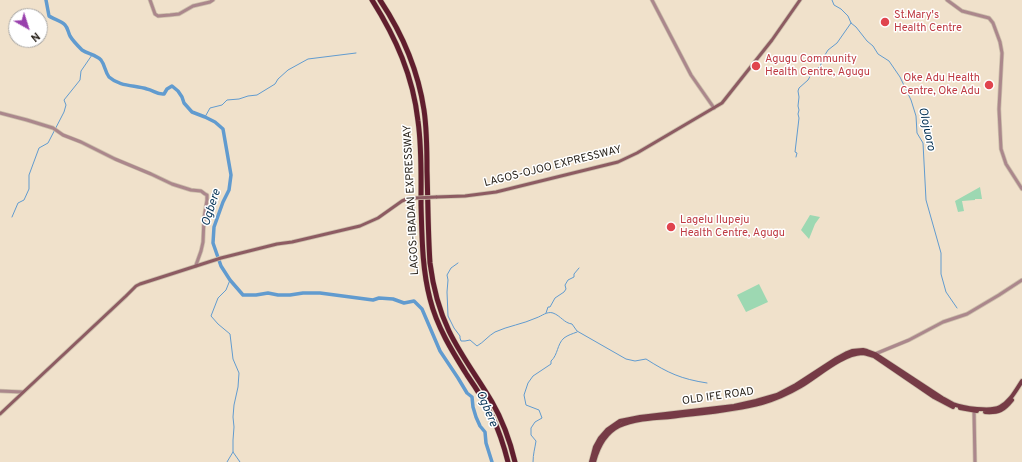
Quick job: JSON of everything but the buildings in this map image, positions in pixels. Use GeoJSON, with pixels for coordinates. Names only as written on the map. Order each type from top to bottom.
{"type":"FeatureCollection","features":[{"type":"Feature","properties":{"kind":"highway","name":"LAGOS-IBADAN EXPRESSWAY"},"geometry":{"type":"LineString","coordinates":[[372,0],[399,49],[415,99],[420,146],[422,240],[424,262],[432,308],[440,328],[453,352],[492,417],[501,438],[508,462]]}},
{"type":"Feature","properties":{"kind":"highway","name":"LAGOS-IBADAN EXPRESSWAY"},"geometry":{"type":"LineString","coordinates":[[380,0],[393,20],[406,47],[414,70],[422,102],[425,123],[430,263],[437,298],[449,331],[498,413],[508,438],[515,462]]}},
{"type":"Feature","properties":{"kind":"main road","name":"LAGOS-OJOO EXPRESSWAY"},"geometry":{"type":"LineString","coordinates":[[0,414],[136,286],[147,281],[187,270],[221,258],[360,226],[378,218],[405,199],[457,197],[496,192],[618,162],[637,153],[722,103],[772,40],[800,0]]}},
{"type":"Feature","properties":{"kind":"main road","name":"OLD IFE ROAD"},"geometry":{"type":"LineString","coordinates":[[594,462],[603,439],[615,428],[623,424],[756,401],[777,394],[800,383],[836,359],[852,351],[863,350],[875,354],[935,396],[954,404],[974,408],[995,409],[1001,407],[1022,381]]}},
{"type":"Feature","properties":{"kind":"main road","name":"OLD IFE ROAD"},"geometry":{"type":"LineString","coordinates":[[591,462],[595,447],[600,438],[607,430],[620,421],[640,416],[757,404],[778,398],[801,386],[844,358],[854,354],[863,353],[874,356],[951,406],[974,411],[992,412],[1003,409],[1022,386]]}},
{"type":"Feature","properties":{"kind":"street"},"geometry":{"type":"LineString","coordinates":[[150,0],[155,14],[158,16],[179,14],[193,6],[213,0]]}},
{"type":"Feature","properties":{"kind":"street"},"geometry":{"type":"LineString","coordinates":[[652,0],[693,78],[714,108]]}},
{"type":"Feature","properties":{"kind":"street"},"geometry":{"type":"LineString","coordinates":[[947,0],[962,11],[989,18],[993,23],[1000,42],[1002,53],[999,109],[1001,149],[1006,164],[1022,189]]}},
{"type":"Feature","properties":{"kind":"street"},"geometry":{"type":"LineString","coordinates":[[0,113],[53,128],[63,135],[172,184],[191,190],[201,191],[205,194],[207,196],[207,200],[204,218],[203,242],[196,266]]}},
{"type":"Feature","properties":{"kind":"street"},"geometry":{"type":"LineString","coordinates":[[875,354],[909,340],[943,322],[967,314],[1022,280]]}},
{"type":"Feature","properties":{"kind":"street"},"geometry":{"type":"LineString","coordinates":[[0,391],[23,392]]}},
{"type":"Feature","properties":{"kind":"street"},"geometry":{"type":"LineString","coordinates":[[974,411],[975,462]]}},
{"type":"Feature","properties":{"kind":"green space"},"geometry":{"type":"Polygon","coordinates":[[[980,187],[982,199],[962,201],[964,211],[958,212],[955,201],[980,187]]]}},
{"type":"Feature","properties":{"kind":"green space"},"geometry":{"type":"Polygon","coordinates":[[[810,215],[820,217],[815,224],[809,239],[801,230],[810,215]]]}},
{"type":"Feature","properties":{"kind":"green space"},"geometry":{"type":"Polygon","coordinates":[[[759,284],[768,302],[746,312],[737,295],[759,284]]]}},
{"type":"Feature","properties":{"kind":"waterway","name":"Ogbere"},"geometry":{"type":"LineString","coordinates":[[46,0],[49,16],[62,22],[67,27],[69,35],[82,50],[101,60],[109,77],[113,80],[118,83],[162,94],[164,94],[167,89],[172,86],[178,91],[184,103],[192,112],[215,122],[223,129],[231,175],[229,190],[214,227],[213,243],[221,266],[230,280],[243,295],[268,293],[278,295],[320,293],[373,300],[379,298],[393,299],[404,303],[414,301],[422,309],[440,351],[467,393],[472,397],[476,417],[480,426],[485,432],[486,443],[492,462]]}},
{"type":"Feature","properties":{"kind":"waterway","name":"Olojuoro"},"geometry":{"type":"LineString","coordinates":[[832,0],[834,5],[848,16],[851,23],[873,46],[878,54],[889,61],[900,77],[911,100],[916,116],[917,133],[923,143],[926,200],[941,253],[941,274],[946,292],[957,308]]}},
{"type":"Feature","properties":{"kind":"waterway"},"geometry":{"type":"LineString","coordinates":[[796,157],[797,153],[795,152],[799,118],[799,88],[808,80],[813,71],[820,67],[828,50],[837,43],[851,23]]}},
{"type":"Feature","properties":{"kind":"waterway"},"geometry":{"type":"LineString","coordinates":[[205,117],[210,108],[222,105],[227,100],[257,95],[275,84],[278,79],[288,70],[308,59],[356,53]]}},
{"type":"Feature","properties":{"kind":"waterway"},"geometry":{"type":"LineString","coordinates":[[12,217],[18,203],[24,200],[29,189],[29,175],[39,148],[48,143],[64,112],[66,105],[64,100],[80,80],[81,71],[92,55]]}},
{"type":"Feature","properties":{"kind":"waterway"},"geometry":{"type":"LineString","coordinates":[[458,263],[451,268],[447,275],[447,292],[448,316],[460,336],[461,341],[470,340],[477,346],[495,332],[547,313],[553,313],[572,324],[577,331],[626,359],[635,361],[646,359],[675,375],[690,380],[707,383]]}},
{"type":"Feature","properties":{"kind":"waterway"},"geometry":{"type":"LineString","coordinates":[[546,313],[548,307],[550,307],[555,298],[564,292],[566,289],[565,285],[568,280],[574,277],[574,274],[579,268]]}},
{"type":"Feature","properties":{"kind":"waterway"},"geometry":{"type":"LineString","coordinates":[[230,280],[226,290],[218,298],[211,316],[230,334],[233,359],[239,373],[233,417],[233,452],[240,462]]}},
{"type":"Feature","properties":{"kind":"waterway"},"geometry":{"type":"LineString","coordinates":[[533,462],[536,441],[531,435],[531,428],[535,422],[542,418],[539,410],[526,405],[524,395],[528,383],[533,376],[551,364],[551,361],[555,356],[562,340],[577,332]]}},
{"type":"Feature","properties":{"kind":"waterway"},"geometry":{"type":"LineString","coordinates":[[227,462],[233,452]]}},
{"type":"Feature","properties":{"kind":"place","name":"St.Mary's Health Centre"},"geometry":{"type":"Point","coordinates":[885,22]}},
{"type":"Feature","properties":{"kind":"place","name":"Agugu Community Health Centre, Agugu"},"geometry":{"type":"Point","coordinates":[756,66]}},
{"type":"Feature","properties":{"kind":"place","name":"Oke Adu Health Centre, Oke Adu"},"geometry":{"type":"Point","coordinates":[989,85]}},
{"type":"Feature","properties":{"kind":"place","name":"Lagelu Ilupeju Health Centre, Agugu"},"geometry":{"type":"Point","coordinates":[671,227]}}]}
